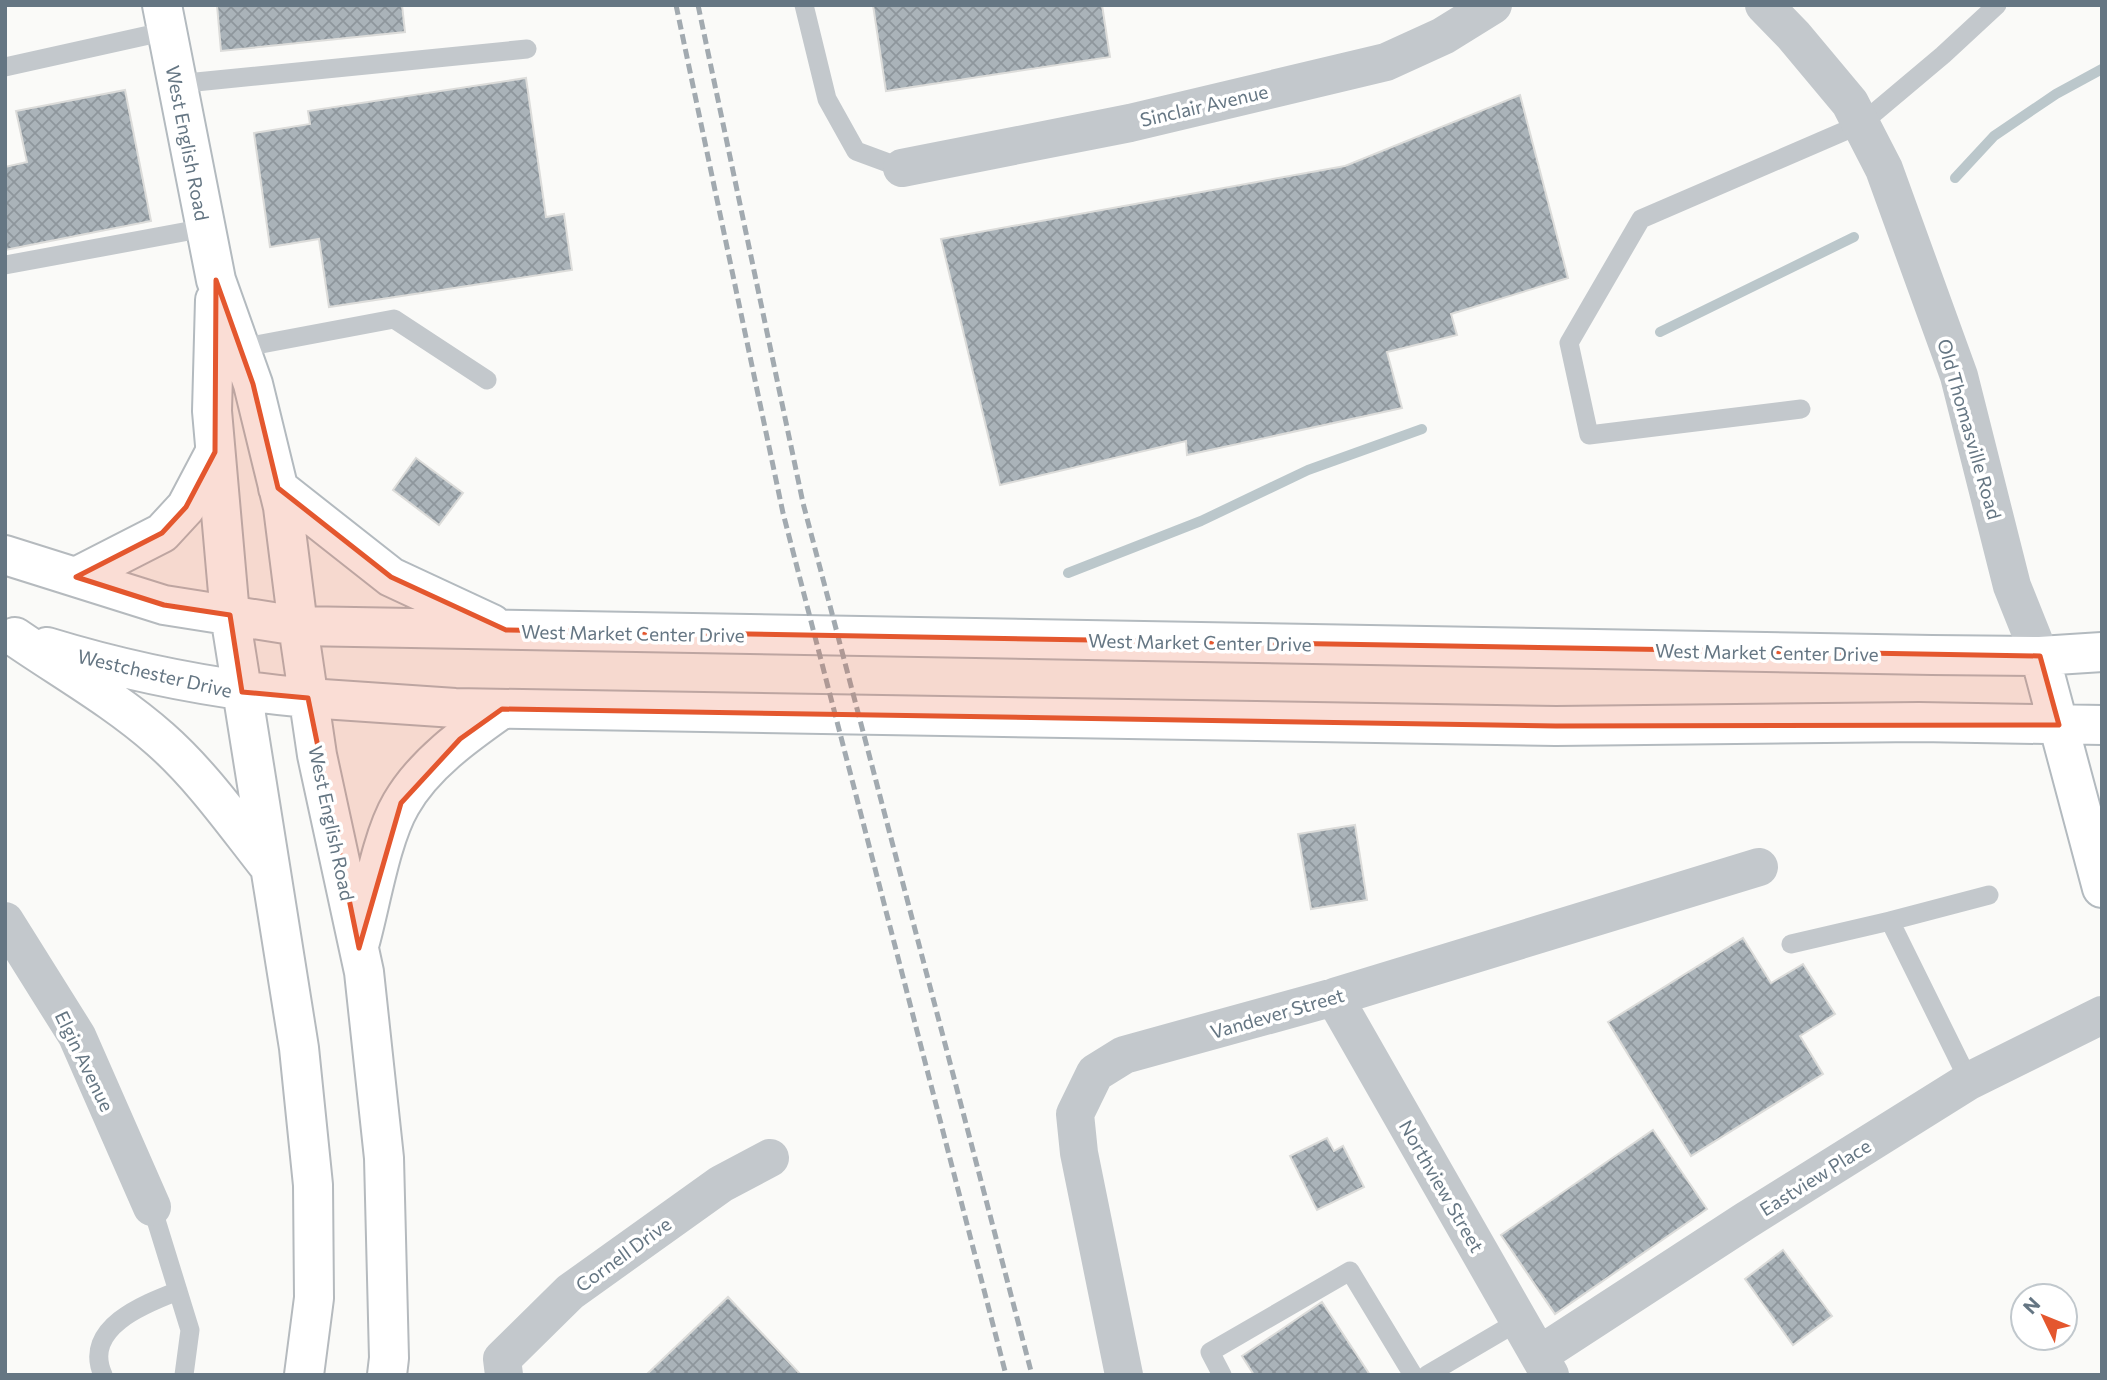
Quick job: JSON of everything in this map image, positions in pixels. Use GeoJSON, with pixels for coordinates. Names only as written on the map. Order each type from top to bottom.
{"type":"FeatureCollection","features":[{"type":"Feature","properties":{"kind":"main road","name":"West English Road"},"geometry":{"type":"LineString","coordinates":[[164,18],[216,280],[253,383],[283,507],[317,755],[364,972],[384,1158],[389,1358],[387,1375]]}},
{"type":"Feature","properties":{"kind":"main road","name":"West English Road"},"geometry":{"type":"LineString","coordinates":[[216,280],[212,411],[230,615],[299,1048],[313,1185],[314,1298],[304,1375]]}},
{"type":"Feature","properties":{"kind":"main road"},"geometry":{"type":"LineString","coordinates":[[76,578],[162,533],[186,507],[215,452]]}},
{"type":"Feature","properties":{"kind":"main road"},"geometry":{"type":"LineString","coordinates":[[278,488],[391,577],[506,631]]}},
{"type":"Feature","properties":{"kind":"main road"},"geometry":{"type":"LineString","coordinates":[[5,555],[164,605],[298,626]]}},
{"type":"Feature","properties":{"kind":"main road","name":"West Market Center Drive"},"geometry":{"type":"LineString","coordinates":[[298,626],[2040,656],[2102,652]]}},
{"type":"Feature","properties":{"kind":"main road"},"geometry":{"type":"LineString","coordinates":[[10,635],[159,738],[187,765],[268,865]]}},
{"type":"Feature","properties":{"kind":"main road","name":"Westchester Drive"},"geometry":{"type":"LineString","coordinates":[[10,635],[74,655],[242,692],[308,698]]}},
{"type":"Feature","properties":{"kind":"main road","name":"Old Thomasville Road"},"geometry":{"type":"LineString","coordinates":[[2040,656],[2102,888]]}},
{"type":"Feature","properties":{"kind":"main road"},"geometry":{"type":"LineString","coordinates":[[308,698],[502,709],[1556,726],[1919,722],[2102,724]]}},
{"type":"Feature","properties":{"kind":"main road"},"geometry":{"type":"LineString","coordinates":[[359,948],[389,831],[401,803],[460,739],[502,709]]}},
{"type":"Feature","properties":{"kind":"street","name":"Sinclair Avenue"},"geometry":{"type":"LineString","coordinates":[[902,168],[1130,123],[1386,62],[1443,36],[1493,5]]}},
{"type":"Feature","properties":{"kind":"street","name":"Old Thomasville Road"},"geometry":{"type":"LineString","coordinates":[[1764,5],[1794,36],[1850,103],[1884,169],[1959,376],[2012,586],[2040,656]]}},
{"type":"Feature","properties":{"kind":"street","name":"Vandever Street"},"geometry":{"type":"LineString","coordinates":[[1124,1375],[1079,1153],[1075,1114],[1096,1073],[1124,1055],[1334,998],[1759,867]]}},
{"type":"Feature","properties":{"kind":"street","name":"Elgin Avenue"},"geometry":{"type":"LineString","coordinates":[[5,921],[77,1036],[152,1207]]}},
{"type":"Feature","properties":{"kind":"street","name":"Northview Street"},"geometry":{"type":"LineString","coordinates":[[1334,998],[1545,1365]]}},
{"type":"Feature","properties":{"kind":"street","name":"Eastview Place"},"geometry":{"type":"LineString","coordinates":[[1545,1365],[1745,1221],[1969,1081],[2102,1015]]}},
{"type":"Feature","properties":{"kind":"street","name":"Cornell Drive"},"geometry":{"type":"LineString","coordinates":[[504,1375],[502,1359],[570,1292],[721,1184],[770,1158]]}},
{"type":"Feature","properties":{"kind":"lane"},"geometry":{"type":"LineString","coordinates":[[804,5],[827,99],[856,151],[902,168]]}},
{"type":"Feature","properties":{"kind":"lane"},"geometry":{"type":"LineString","coordinates":[[1801,409],[1589,435],[1569,343],[1641,219],[1861,124],[1997,5]]}},
{"type":"Feature","properties":{"kind":"lane"},"geometry":{"type":"LineString","coordinates":[[5,67],[164,18]]}},
{"type":"Feature","properties":{"kind":"lane"},"geometry":{"type":"LineString","coordinates":[[176,84],[527,48]]}},
{"type":"Feature","properties":{"kind":"lane"},"geometry":{"type":"LineString","coordinates":[[5,265],[205,228]]}},
{"type":"Feature","properties":{"kind":"lane"},"geometry":{"type":"LineString","coordinates":[[240,348],[394,320],[487,380]]}},
{"type":"Feature","properties":{"kind":"lane"},"geometry":{"type":"LineString","coordinates":[[1791,944],[1989,895]]}},
{"type":"Feature","properties":{"kind":"lane"},"geometry":{"type":"LineString","coordinates":[[1890,921],[1969,1081]]}},
{"type":"Feature","properties":{"kind":"lane"},"geometry":{"type":"LineString","coordinates":[[152,1207],[190,1330],[186,1374]]}},
{"type":"Feature","properties":{"kind":"lane"},"geometry":{"type":"LineString","coordinates":[[1222,1375],[1210,1352],[1350,1271],[1413,1375]]}},
{"type":"Feature","properties":{"kind":"lane"},"geometry":{"type":"LineString","coordinates":[[103,1375],[98,1350],[106,1335],[124,1316],[148,1302],[178,1291]]}},
{"type":"Feature","properties":{"kind":"lane"},"geometry":{"type":"LineString","coordinates":[[1427,1375],[1519,1321]]}},
{"type":"Feature","properties":{"kind":"highlighted area"},"geometry":{"type":"Polygon","coordinates":[[[216,280],[253,384],[278,488],[391,577],[506,630],[2040,656],[2059,725],[1556,726],[502,709],[460,739],[401,803],[359,948],[308,698],[242,692],[230,615],[164,605],[76,577],[162,533],[186,507],[215,452],[216,280]]]}},
{"type":"Feature","properties":{"kind":"building"},"geometry":{"type":"Polygon","coordinates":[[[217,5],[402,5],[405,32],[221,51],[217,5]]]}},
{"type":"Feature","properties":{"kind":"building"},"geometry":{"type":"Polygon","coordinates":[[[873,5],[1102,5],[1110,57],[886,91],[873,5]]]}},
{"type":"Feature","properties":{"kind":"building"},"geometry":{"type":"Polygon","coordinates":[[[526,78],[546,217],[564,214],[572,270],[329,307],[319,239],[270,247],[254,133],[310,124],[308,111],[526,78]]]}},
{"type":"Feature","properties":{"kind":"building"},"geometry":{"type":"Polygon","coordinates":[[[125,90],[151,221],[5,250],[5,167],[27,162],[16,111],[125,90]]]}},
{"type":"Feature","properties":{"kind":"building"},"geometry":{"type":"Polygon","coordinates":[[[1520,95],[1568,278],[1451,314],[1457,335],[1387,352],[1402,408],[1187,455],[1186,441],[1000,485],[941,239],[1345,166],[1520,95]]]}},
{"type":"Feature","properties":{"kind":"building"},"geometry":{"type":"Polygon","coordinates":[[[416,458],[463,493],[439,525],[393,490],[416,458]]]}},
{"type":"Feature","properties":{"kind":"building"},"geometry":{"type":"Polygon","coordinates":[[[1355,825],[1367,900],[1311,909],[1298,834],[1355,825]]]}},
{"type":"Feature","properties":{"kind":"building"},"geometry":{"type":"Polygon","coordinates":[[[1743,938],[1771,983],[1803,964],[1835,1014],[1800,1036],[1823,1074],[1691,1156],[1608,1022],[1743,938]]]}},
{"type":"Feature","properties":{"kind":"building"},"geometry":{"type":"Polygon","coordinates":[[[1653,1130],[1707,1209],[1555,1314],[1501,1235],[1653,1130]]]}},
{"type":"Feature","properties":{"kind":"building"},"geometry":{"type":"Polygon","coordinates":[[[1327,1138],[1334,1151],[1343,1146],[1364,1187],[1317,1210],[1290,1156],[1327,1138]]]}},
{"type":"Feature","properties":{"kind":"building"},"geometry":{"type":"Polygon","coordinates":[[[1783,1250],[1832,1316],[1793,1345],[1745,1279],[1783,1250]]]}},
{"type":"Feature","properties":{"kind":"building"},"geometry":{"type":"Polygon","coordinates":[[[728,1297],[801,1375],[646,1375],[728,1297]]]}},
{"type":"Feature","properties":{"kind":"building"},"geometry":{"type":"Polygon","coordinates":[[[1322,1302],[1370,1375],[1254,1375],[1242,1356],[1322,1302]]]}},
{"type":"Feature","properties":{"kind":"waterway"},"geometry":{"type":"LineString","coordinates":[[1955,178],[1994,136],[2056,94],[2102,69]]}},
{"type":"Feature","properties":{"kind":"waterway"},"geometry":{"type":"LineString","coordinates":[[1660,332],[1854,237]]}},
{"type":"Feature","properties":{"kind":"waterway"},"geometry":{"type":"LineString","coordinates":[[1068,573],[1201,521],[1308,470],[1422,429]]}},
{"type":"Feature","properties":{"kind":"railway"},"geometry":{"type":"LineString","coordinates":[[676,5],[783,513],[1006,1375]]}},
{"type":"Feature","properties":{"kind":"railway"},"geometry":{"type":"LineString","coordinates":[[698,5],[803,503],[1032,1375]]}}]}
